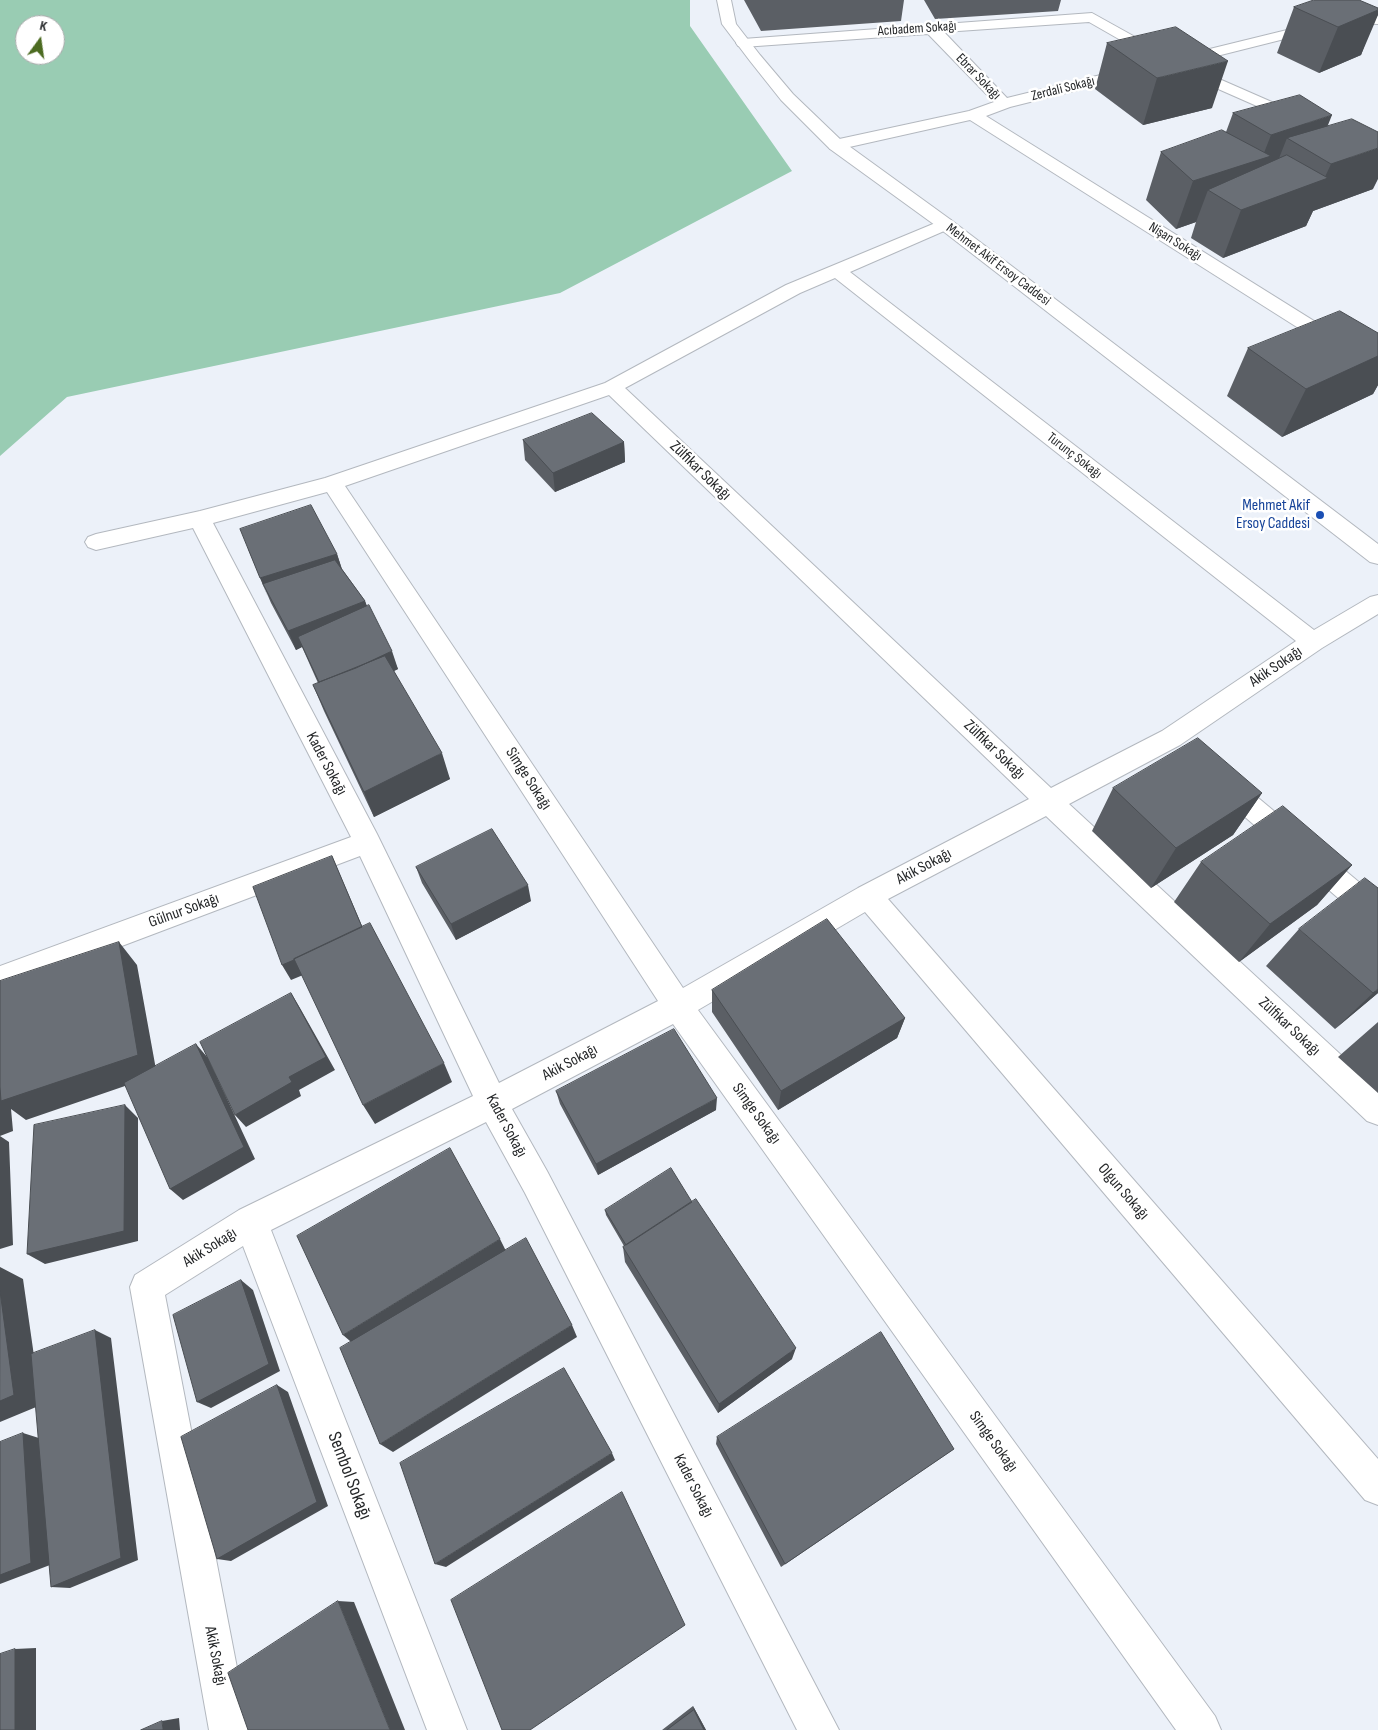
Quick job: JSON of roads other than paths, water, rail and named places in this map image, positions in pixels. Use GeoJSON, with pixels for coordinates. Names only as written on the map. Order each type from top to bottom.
{"type":"FeatureCollection","features":[{"type":"Feature","properties":{"kind":"street","name":"Mehmet Akif Ersoy Caddesi"},"geometry":{"type":"LineString","coordinates":[[724,0],[729,24],[743,43],[787,97],[836,145],[945,224],[1378,556]]}},
{"type":"Feature","properties":{"kind":"street","name":"Acıbadem Sokağı"},"geometry":{"type":"LineString","coordinates":[[743,43],[1092,17],[1171,63]]}},
{"type":"Feature","properties":{"kind":"street","name":"Zerdali Sokağı"},"geometry":{"type":"LineString","coordinates":[[836,145],[973,114],[1004,104],[1348,19],[1378,20]]}},
{"type":"Feature","properties":{"kind":"street","name":"Ebrar Sokağı"},"geometry":{"type":"LineString","coordinates":[[931,28],[1004,104]]}},
{"type":"Feature","properties":{"kind":"street"},"geometry":{"type":"LineString","coordinates":[[1171,63],[1311,125]]}},
{"type":"Feature","properties":{"kind":"street","name":"Nişan Sokağı"},"geometry":{"type":"LineString","coordinates":[[973,114],[1378,370]]}},
{"type":"Feature","properties":{"kind":"street"},"geometry":{"type":"LineString","coordinates":[[96,542],[200,519],[332,483],[612,387],[793,289],[945,224]]}},
{"type":"Feature","properties":{"kind":"street","name":"Turunç Sokağı"},"geometry":{"type":"LineString","coordinates":[[836,270],[1313,642]]}},
{"type":"Feature","properties":{"kind":"street","name":"Zülfikar Sokağı"},"geometry":{"type":"LineString","coordinates":[[612,387],[1048,801],[1378,1110]]}},
{"type":"Feature","properties":{"kind":"street","name":"Simge Sokağı"},"geometry":{"type":"LineString","coordinates":[[332,483],[678,1006],[1202,1730]]}},
{"type":"Feature","properties":{"kind":"street","name":"Kader Sokağı"},"geometry":{"type":"LineString","coordinates":[[200,519],[367,842],[492,1103],[541,1191],[819,1730]]}},
{"type":"Feature","properties":{"kind":"street","name":"Akik Sokağı"},"geometry":{"type":"LineString","coordinates":[[229,1730],[147,1286],[251,1222],[492,1103],[678,1006],[868,896],[1048,801],[1190,755],[1313,642],[1378,603]]}},
{"type":"Feature","properties":{"kind":"street"},"geometry":{"type":"LineString","coordinates":[[1190,755],[1378,916]]}},
{"type":"Feature","properties":{"kind":"street","name":"Gülnur Sokağı"},"geometry":{"type":"LineString","coordinates":[[0,979],[367,842]]}},
{"type":"Feature","properties":{"kind":"street","name":"Olgun Sokağı"},"geometry":{"type":"LineString","coordinates":[[868,896],[1378,1487]]}},
{"type":"Feature","properties":{"kind":"street","name":"Sembol Sokağı"},"geometry":{"type":"LineString","coordinates":[[251,1222],[447,1730]]}},
{"type":"Feature","properties":{"kind":"place","name":"Mehmet Akif Ersoy Caddesi"},"geometry":{"type":"Point","coordinates":[1320,515]}}]}
